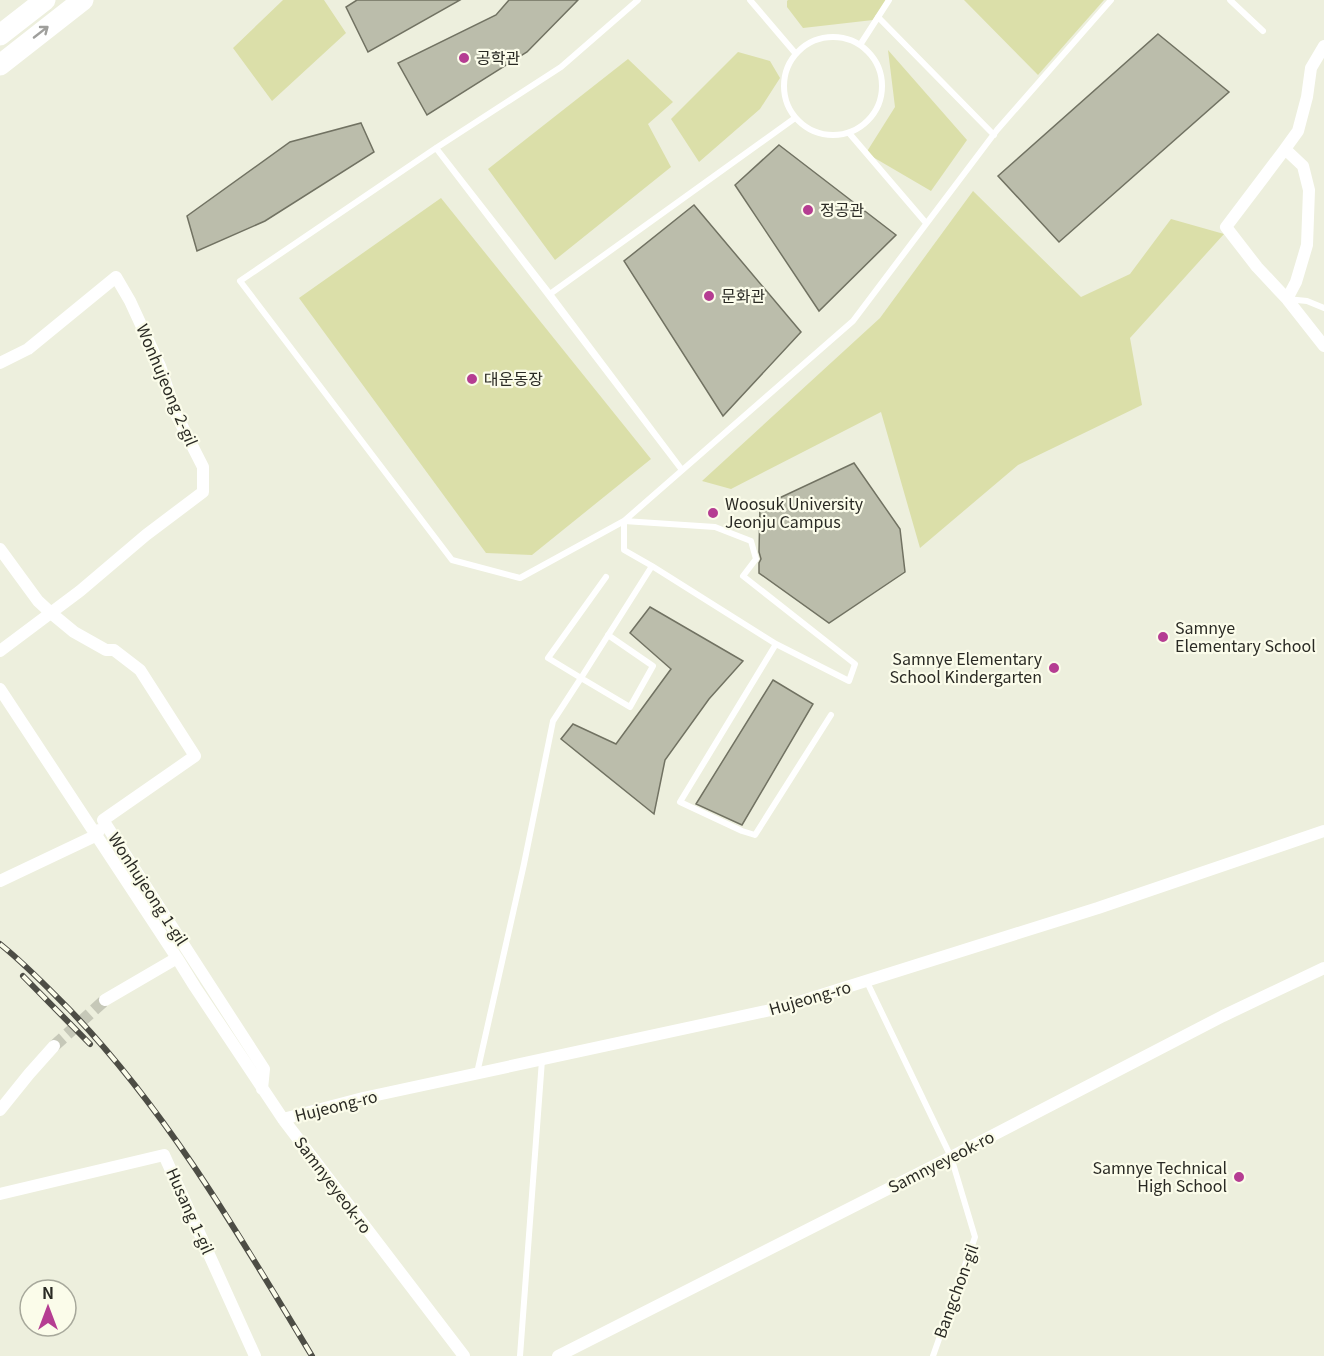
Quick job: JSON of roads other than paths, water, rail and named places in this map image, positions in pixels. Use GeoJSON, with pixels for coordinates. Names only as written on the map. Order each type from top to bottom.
{"type":"FeatureCollection","features":[{"type":"Feature","properties":{"kind":"highway"},"geometry":{"type":"LineString","coordinates":[[0,35],[45,0]]}},
{"type":"Feature","properties":{"kind":"highway"},"geometry":{"type":"LineString","coordinates":[[0,65],[82,0]]}},
{"type":"Feature","properties":{"kind":"street"},"geometry":{"type":"LineString","coordinates":[[1324,46],[1311,68],[1307,97],[1298,131],[1226,227],[1324,346]]}},
{"type":"Feature","properties":{"kind":"street"},"geometry":{"type":"LineString","coordinates":[[1285,149],[1303,166],[1308,190],[1307,245],[1296,282],[1287,299]]}},
{"type":"Feature","properties":{"kind":"street","name":"Wonhujeong 2-gil"},"geometry":{"type":"LineString","coordinates":[[0,363],[28,349],[116,277],[160,366],[176,414],[203,467],[203,492],[146,535],[80,591],[0,651]]}},
{"type":"Feature","properties":{"kind":"street","name":"Wonhujeong 1-gil"},"geometry":{"type":"LineString","coordinates":[[0,549],[38,602],[75,632],[106,650],[114,650],[140,670],[195,756],[103,820],[264,1069],[262,1089]]}},
{"type":"Feature","properties":{"kind":"street","name":"Samnyeyeok-ro"},"geometry":{"type":"LineString","coordinates":[[0,689],[262,1089],[464,1356]]}},
{"type":"Feature","properties":{"kind":"street"},"geometry":{"type":"LineString","coordinates":[[0,881],[97,835],[103,820]]}},
{"type":"Feature","properties":{"kind":"street","name":"Hujeong-ro"},"geometry":{"type":"LineString","coordinates":[[283,1119],[363,1098],[780,1008],[1098,908],[1324,831]]}},
{"type":"Feature","properties":{"kind":"street"},"geometry":{"type":"LineString","coordinates":[[105,1000],[177,958]]}},
{"type":"Feature","properties":{"kind":"street","name":"Samnyeyeok-ro"},"geometry":{"type":"LineString","coordinates":[[558,1356],[1223,1016],[1324,968]]}},
{"type":"Feature","properties":{"kind":"street"},"geometry":{"type":"LineString","coordinates":[[0,1110],[54,1046]]}},
{"type":"Feature","properties":{"kind":"street","name":"Husang 1-gil"},"geometry":{"type":"LineString","coordinates":[[0,1194],[164,1155],[255,1356]]}},
{"type":"Feature","properties":{"kind":"lane"},"geometry":{"type":"LineString","coordinates":[[638,0],[561,67],[436,148],[240,281],[452,560],[520,578],[624,521],[853,321],[994,135],[1111,0]]}},
{"type":"Feature","properties":{"kind":"lane"},"geometry":{"type":"LineString","coordinates":[[750,0],[796,54]]}},
{"type":"Feature","properties":{"kind":"lane"},"geometry":{"type":"LineString","coordinates":[[860,45],[889,0]]}},
{"type":"Feature","properties":{"kind":"lane"},"geometry":{"type":"LineString","coordinates":[[1230,0],[1263,31]]}},
{"type":"Feature","properties":{"kind":"lane"},"geometry":{"type":"LineString","coordinates":[[879,17],[994,135]]}},
{"type":"Feature","properties":{"kind":"lane"},"geometry":{"type":"LineString","coordinates":[[826,37],[840,37],[860,45],[872,55],[880,69],[883,84],[878,107],[869,120],[849,133],[824,135],[808,128],[795,118],[787,106],[783,85],[791,59],[806,44],[826,37]]}},
{"type":"Feature","properties":{"kind":"lane"},"geometry":{"type":"LineString","coordinates":[[549,294],[795,118]]}},
{"type":"Feature","properties":{"kind":"lane"},"geometry":{"type":"LineString","coordinates":[[849,133],[926,224]]}},
{"type":"Feature","properties":{"kind":"lane"},"geometry":{"type":"LineString","coordinates":[[436,148],[682,470]]}},
{"type":"Feature","properties":{"kind":"lane"},"geometry":{"type":"LineString","coordinates":[[436,148],[682,470]]}},
{"type":"Feature","properties":{"kind":"lane"},"geometry":{"type":"LineString","coordinates":[[1287,299],[1307,301],[1324,308]]}},
{"type":"Feature","properties":{"kind":"lane"},"geometry":{"type":"LineString","coordinates":[[624,521],[715,527],[751,541],[756,559],[742,576],[855,664],[849,681],[776,644],[624,550],[624,521]]}},
{"type":"Feature","properties":{"kind":"lane"},"geometry":{"type":"LineString","coordinates":[[477,1074],[553,721],[652,566]]}},
{"type":"Feature","properties":{"kind":"lane"},"geometry":{"type":"LineString","coordinates":[[606,577],[548,658],[630,707],[653,666],[608,635]]}},
{"type":"Feature","properties":{"kind":"lane"},"geometry":{"type":"LineString","coordinates":[[776,644],[680,802],[755,835],[831,715]]}},
{"type":"Feature","properties":{"kind":"lane","name":"Bangchon-gil"},"geometry":{"type":"LineString","coordinates":[[867,982],[951,1157],[975,1237],[933,1356]]}},
{"type":"Feature","properties":{"kind":"lane"},"geometry":{"type":"LineString","coordinates":[[520,1356],[542,1060]]}},
{"type":"Feature","properties":{"kind":"tunnel"},"geometry":{"type":"LineString","coordinates":[[54,1046],[105,1000]]}},
{"type":"Feature","properties":{"kind":"railway"},"geometry":{"type":"LineString","coordinates":[[0,944],[69,1009],[105,1049],[170,1132],[229,1220],[312,1356]]}},
{"type":"Feature","properties":{"kind":"railway"},"geometry":{"type":"LineString","coordinates":[[23,976],[90,1044]]}},
{"type":"Feature","properties":{"kind":"place","name":"공학관"},"geometry":{"type":"Point","coordinates":[464,58]}},
{"type":"Feature","properties":{"kind":"place","name":"정공관"},"geometry":{"type":"Point","coordinates":[808,210]}},
{"type":"Feature","properties":{"kind":"place","name":"문화관"},"geometry":{"type":"Point","coordinates":[709,296]}},
{"type":"Feature","properties":{"kind":"place","name":"대운동장"},"geometry":{"type":"Point","coordinates":[472,379]}},
{"type":"Feature","properties":{"kind":"place","name":"Woosuk University Jeonju Campus"},"geometry":{"type":"Point","coordinates":[713,513]}},
{"type":"Feature","properties":{"kind":"place","name":"Samnye Elementary School"},"geometry":{"type":"Point","coordinates":[1163,637]}},
{"type":"Feature","properties":{"kind":"place","name":"Samnye Elementary School Kindergarten"},"geometry":{"type":"Point","coordinates":[1054,668]}},
{"type":"Feature","properties":{"kind":"place","name":"Samnye Technical High School"},"geometry":{"type":"Point","coordinates":[1239,1177]}}]}
